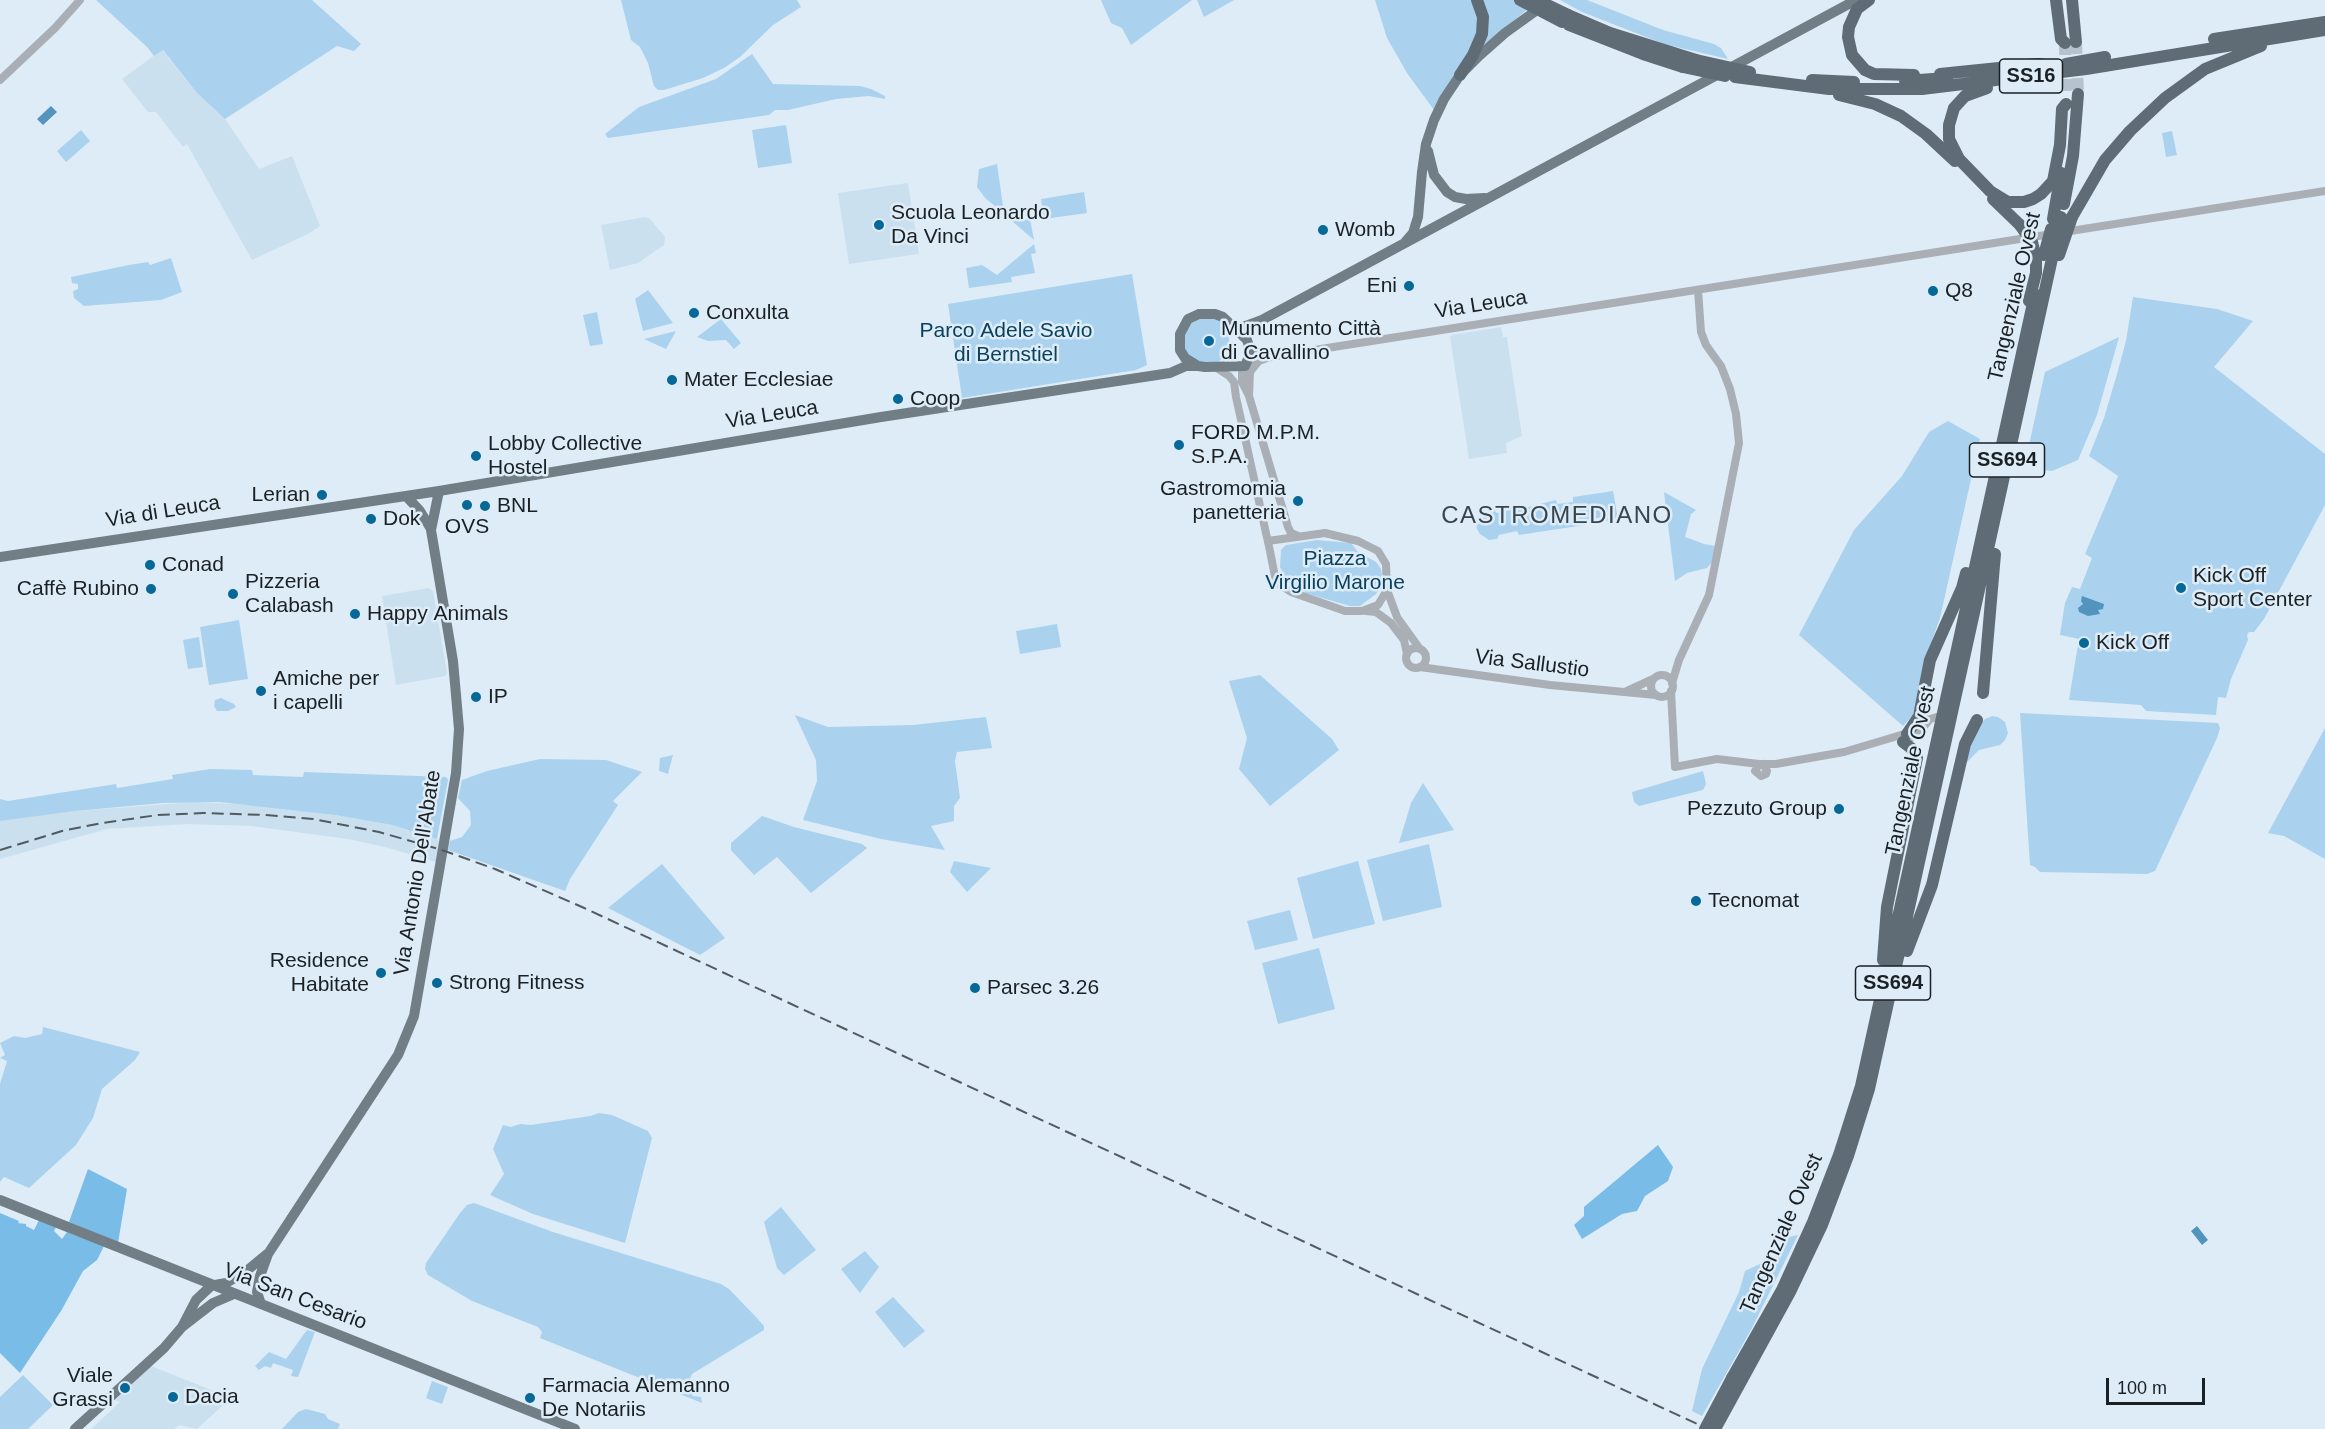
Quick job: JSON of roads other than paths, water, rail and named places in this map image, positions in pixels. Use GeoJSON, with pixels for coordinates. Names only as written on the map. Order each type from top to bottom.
{"type":"FeatureCollection","features":[{"type":"Feature","properties":{"kind":"highway"},"geometry":{"type":"LineString","coordinates":[[1460,75],[1473,55],[1482,34],[1483,17],[1477,0]]}},
{"type":"Feature","properties":{"kind":"highway","name":"SS16"},"geometry":{"type":"LineString","coordinates":[[1521,0],[1633,51],[1683,67],[1735,77],[1863,82],[1959,77],[2050,66],[2325,22]]}},
{"type":"Feature","properties":{"kind":"highway","name":"SS16"},"geometry":{"type":"LineString","coordinates":[[1537,0],[1565,19],[1620,37],[1750,76],[1829,89],[1922,88],[2086,69],[2325,30]]}},
{"type":"Feature","properties":{"kind":"highway"},"geometry":{"type":"LineString","coordinates":[[1869,0],[1857,9],[1852,18],[1848,37],[1849,47],[1857,63],[1874,74],[1887,76],[1943,74],[2038,64],[2050,66]]}},
{"type":"Feature","properties":{"kind":"highway"},"geometry":{"type":"LineString","coordinates":[[2058,0],[2061,39],[2070,42],[2072,0]]}},
{"type":"Feature","properties":{"kind":"highway"},"geometry":{"type":"LineString","coordinates":[[1750,76],[1761,86],[1861,100],[1901,116],[1935,142],[2020,225],[2032,242],[2048,256],[2062,218],[2084,194],[2116,147],[2177,88],[2205,69],[2249,50],[2325,35]]}},
{"type":"Feature","properties":{"kind":"highway","name":"Tangenziale Ovest"},"geometry":{"type":"LineString","coordinates":[[1959,666],[1986,512],[2022,352],[2048,256],[2062,218],[2070,97],[2062,109],[2056,176],[2049,187],[2033,199],[2017,202],[2008,202],[1998,197],[1959,159],[1951,147],[1948,133],[1951,116],[1959,102],[1973,92],[2070,75],[2086,69]]}},
{"type":"Feature","properties":{"kind":"highway","name":"Tangenziale Ovest"},"geometry":{"type":"LineString","coordinates":[[1818,1223],[1861,1086],[2006,467],[2035,336],[2048,256]]}},
{"type":"Feature","properties":{"kind":"highway"},"geometry":{"type":"LineString","coordinates":[[1983,693],[1992,569],[2006,467]]}},
{"type":"Feature","properties":{"kind":"highway"},"geometry":{"type":"LineString","coordinates":[[1872,1037],[1872,1020],[1883,964],[1887,907],[1917,758],[1905,738],[1919,716],[1930,660],[1962,588],[1978,526],[1986,512]]}},
{"type":"Feature","properties":{"kind":"highway"},"geometry":{"type":"LineString","coordinates":[[1884,1026],[1894,1004],[1902,964],[1932,885],[1965,744],[1977,720]]}},
{"type":"Feature","properties":{"kind":"highway","name":"Tangenziale Ovest"},"geometry":{"type":"LineString","coordinates":[[1715,1429],[1782,1290],[1806,1248],[1848,1156],[1869,1089],[1884,1026],[1943,736]]}},
{"type":"Feature","properties":{"kind":"highway","name":"Tangenziale Ovest"},"geometry":{"type":"LineString","coordinates":[[1705,1429],[1737,1380]]}},
{"type":"Feature","properties":{"kind":"main road"},"geometry":{"type":"LineString","coordinates":[[1404,243],[1413,233],[1418,217],[1422,164],[1430,130],[1444,99],[1460,75],[1505,33],[1550,0]]}},
{"type":"Feature","properties":{"kind":"main road"},"geometry":{"type":"LineString","coordinates":[[1248,342],[1219,314],[1199,314],[1188,320],[1182,327],[1180,350],[1185,358],[1198,366],[1245,366],[1250,357],[1248,342],[1251,330],[1262,320],[1856,0]]}},
{"type":"Feature","properties":{"kind":"main road"},"geometry":{"type":"LineString","coordinates":[[1430,130],[1428,155],[1434,175],[1441,186],[1455,197],[1479,199],[1492,196]]}},
{"type":"Feature","properties":{"kind":"main road"},"geometry":{"type":"LineString","coordinates":[[1235,327],[1262,320]]}},
{"type":"Feature","properties":{"kind":"main road","name":"Via Leuca"},"geometry":{"type":"LineString","coordinates":[[1147,376],[1173,364],[1180,350]]}},
{"type":"Feature","properties":{"kind":"main road","name":"Via Leuca"},"geometry":{"type":"LineString","coordinates":[[439,491],[881,417],[1170,373],[1186,366],[1198,366]]}},
{"type":"Feature","properties":{"kind":"main road","name":"Via di Leuca"},"geometry":{"type":"LineString","coordinates":[[0,557],[439,491]]}},
{"type":"Feature","properties":{"kind":"main road","name":"Via Antonio Dell'Abate"},"geometry":{"type":"LineString","coordinates":[[431,530],[439,491]]}},
{"type":"Feature","properties":{"kind":"main road","name":"Via Antonio Dell'Abate"},"geometry":{"type":"LineString","coordinates":[[261,1304],[257,1292],[268,1254],[398,1056],[414,1016],[456,773],[459,729],[453,661],[431,530],[420,511],[406,496]]}},
{"type":"Feature","properties":{"kind":"main road","name":"Via San Cesario"},"geometry":{"type":"LineString","coordinates":[[0,1200],[575,1429]]}},
{"type":"Feature","properties":{"kind":"main road","name":"Via Antonio Dell'Abate"},"geometry":{"type":"LineString","coordinates":[[212,1285],[226,1283],[244,1273],[268,1254]]}},
{"type":"Feature","properties":{"kind":"main road"},"geometry":{"type":"LineString","coordinates":[[75,1429],[182,1327],[213,1303],[236,1295],[244,1273]]}},
{"type":"Feature","properties":{"kind":"main road","name":"Via Antonio Dell'Abate"},"geometry":{"type":"LineString","coordinates":[[236,1295],[248,1290],[260,1276]]}},
{"type":"Feature","properties":{"kind":"main road"},"geometry":{"type":"LineString","coordinates":[[182,1327],[196,1300],[212,1285],[213,1303]]}},
{"type":"Feature","properties":{"kind":"street"},"geometry":{"type":"LineString","coordinates":[[0,80],[55,28],[80,0]]}},
{"type":"Feature","properties":{"kind":"street","name":"Via Leuca"},"geometry":{"type":"LineString","coordinates":[[1245,366],[1270,357],[2325,191]]}},
{"type":"Feature","properties":{"kind":"street"},"geometry":{"type":"LineString","coordinates":[[1698,290],[1701,332],[1730,389],[1736,414],[1739,443],[1726,519],[1709,595],[1679,660],[1672,687],[1671,710],[1675,767],[1717,759],[1746,763],[1761,768],[1845,752],[1857,753],[1917,735],[1930,719],[1940,716]]}},
{"type":"Feature","properties":{"kind":"street"},"geometry":{"type":"LineString","coordinates":[[1248,342],[1254,351],[1270,357]]}},
{"type":"Feature","properties":{"kind":"street"},"geometry":{"type":"LineString","coordinates":[[1249,396],[1248,377],[1258,362]]}},
{"type":"Feature","properties":{"kind":"street"},"geometry":{"type":"LineString","coordinates":[[1245,366],[1241,375],[1242,382],[1249,396],[1288,527],[1291,533],[1298,536]]}},
{"type":"Feature","properties":{"kind":"street"},"geometry":{"type":"LineString","coordinates":[[1214,367],[1223,371],[1234,381],[1276,582],[1291,592],[1324,604],[1345,610],[1382,614],[1404,640],[1408,664],[1412,667],[1420,667],[1424,664],[1426,657]]}},
{"type":"Feature","properties":{"kind":"street"},"geometry":{"type":"LineString","coordinates":[[1268,541],[1325,533],[1358,541],[1378,551],[1386,564],[1387,590],[1397,617],[1426,657],[1438,669]]}},
{"type":"Feature","properties":{"kind":"street"},"geometry":{"type":"LineString","coordinates":[[1362,611],[1378,605],[1387,590]]}},
{"type":"Feature","properties":{"kind":"street"},"geometry":{"type":"LineString","coordinates":[[1407,654],[1413,649],[1420,649]]}},
{"type":"Feature","properties":{"kind":"street","name":"Via Sallustio"},"geometry":{"type":"LineString","coordinates":[[1620,693],[1657,677],[1679,660]]}},
{"type":"Feature","properties":{"kind":"street","name":"Via Sallustio"},"geometry":{"type":"LineString","coordinates":[[1420,667],[1658,696]]}},
{"type":"Feature","properties":{"kind":"street"},"geometry":{"type":"LineString","coordinates":[[1658,696],[1667,695],[1672,687],[1670,679],[1657,677],[1651,684],[1652,691],[1658,696],[1666,701],[1671,710]]}},
{"type":"Feature","properties":{"kind":"street"},"geometry":{"type":"LineString","coordinates":[[1905,738],[1917,729],[1924,719],[1928,703]]}},
{"type":"Feature","properties":{"kind":"tunnel"},"geometry":{"type":"LineString","coordinates":[[2076,42],[2078,94]]}},
{"type":"Feature","properties":{"kind":"tunnel"},"geometry":{"type":"LineString","coordinates":[[2065,43],[2066,94]]}},
{"type":"Feature","properties":{"kind":"railway"},"geometry":{"type":"LineString","coordinates":[[0,850],[62,831],[102,823],[158,815],[203,813],[313,819],[379,832],[442,850],[495,869],[582,907],[1708,1429]]}},
{"type":"Feature","properties":{"kind":"place","name":"Scuola Leonardo Da Vinci"},"geometry":{"type":"Point","coordinates":[879,225]}},
{"type":"Feature","properties":{"kind":"place","name":"Womb"},"geometry":{"type":"Point","coordinates":[1323,230]}},
{"type":"Feature","properties":{"kind":"place","name":"Eni"},"geometry":{"type":"Point","coordinates":[1409,286]}},
{"type":"Feature","properties":{"kind":"place","name":"Q8"},"geometry":{"type":"Point","coordinates":[1933,291]}},
{"type":"Feature","properties":{"kind":"place","name":"Conxulta"},"geometry":{"type":"Point","coordinates":[694,313]}},
{"type":"Feature","properties":{"kind":"place","name":"Munumento Città di Cavallino"},"geometry":{"type":"Point","coordinates":[1209,341]}},
{"type":"Feature","properties":{"kind":"place","name":"Mater Ecclesiae"},"geometry":{"type":"Point","coordinates":[672,380]}},
{"type":"Feature","properties":{"kind":"place","name":"Coop"},"geometry":{"type":"Point","coordinates":[898,399]}},
{"type":"Feature","properties":{"kind":"place","name":"FORD M.P.M. S.P.A."},"geometry":{"type":"Point","coordinates":[1179,445]}},
{"type":"Feature","properties":{"kind":"place","name":"Lobby Collective Hostel"},"geometry":{"type":"Point","coordinates":[476,456]}},
{"type":"Feature","properties":{"kind":"place","name":"Lerian"},"geometry":{"type":"Point","coordinates":[322,495]}},
{"type":"Feature","properties":{"kind":"place","name":"Gastromomia panetteria"},"geometry":{"type":"Point","coordinates":[1298,501]}},
{"type":"Feature","properties":{"kind":"place","name":"OVS"},"geometry":{"type":"Point","coordinates":[467,505]}},
{"type":"Feature","properties":{"kind":"place","name":"BNL"},"geometry":{"type":"Point","coordinates":[485,506]}},
{"type":"Feature","properties":{"kind":"place","name":"Dok"},"geometry":{"type":"Point","coordinates":[371,519]}},
{"type":"Feature","properties":{"kind":"place","name":"Conad"},"geometry":{"type":"Point","coordinates":[150,565]}},
{"type":"Feature","properties":{"kind":"place","name":"Kick Off Sport Center"},"geometry":{"type":"Point","coordinates":[2181,588]}},
{"type":"Feature","properties":{"kind":"place","name":"Caffè Rubino"},"geometry":{"type":"Point","coordinates":[151,589]}},
{"type":"Feature","properties":{"kind":"place","name":"Pizzeria Calabash"},"geometry":{"type":"Point","coordinates":[233,594]}},
{"type":"Feature","properties":{"kind":"place","name":"Happy Animals"},"geometry":{"type":"Point","coordinates":[355,614]}},
{"type":"Feature","properties":{"kind":"place","name":"Kick Off"},"geometry":{"type":"Point","coordinates":[2084,643]}},
{"type":"Feature","properties":{"kind":"place","name":"Amiche per i capelli"},"geometry":{"type":"Point","coordinates":[261,691]}},
{"type":"Feature","properties":{"kind":"place","name":"IP"},"geometry":{"type":"Point","coordinates":[476,697]}},
{"type":"Feature","properties":{"kind":"place","name":"Pezzuto Group"},"geometry":{"type":"Point","coordinates":[1839,809]}},
{"type":"Feature","properties":{"kind":"place","name":"Tecnomat"},"geometry":{"type":"Point","coordinates":[1696,901]}},
{"type":"Feature","properties":{"kind":"place","name":"Residence Habitate"},"geometry":{"type":"Point","coordinates":[381,973]}},
{"type":"Feature","properties":{"kind":"place","name":"Strong Fitness"},"geometry":{"type":"Point","coordinates":[437,983]}},
{"type":"Feature","properties":{"kind":"place","name":"Parsec 3.26"},"geometry":{"type":"Point","coordinates":[975,988]}},
{"type":"Feature","properties":{"kind":"place","name":"Viale Grassi"},"geometry":{"type":"Point","coordinates":[125,1388]}},
{"type":"Feature","properties":{"kind":"place","name":"Dacia"},"geometry":{"type":"Point","coordinates":[173,1397]}},
{"type":"Feature","properties":{"kind":"place","name":"Farmacia Alemanno De Notariis"},"geometry":{"type":"Point","coordinates":[530,1398]}},
{"type":"Feature","properties":{"kind":"district","name":"CASTROMEDIANO"},"geometry":{"type":"Point","coordinates":[1557,516]}},
{"type":"Feature","properties":{"kind":"park label","name":"Parco Adele Savio di Bernstiel"},"geometry":{"type":"Point","coordinates":[1006,343]}},
{"type":"Feature","properties":{"kind":"park label","name":"Piazza Virgilio Marone"},"geometry":{"type":"Point","coordinates":[1335,571]}}]}
